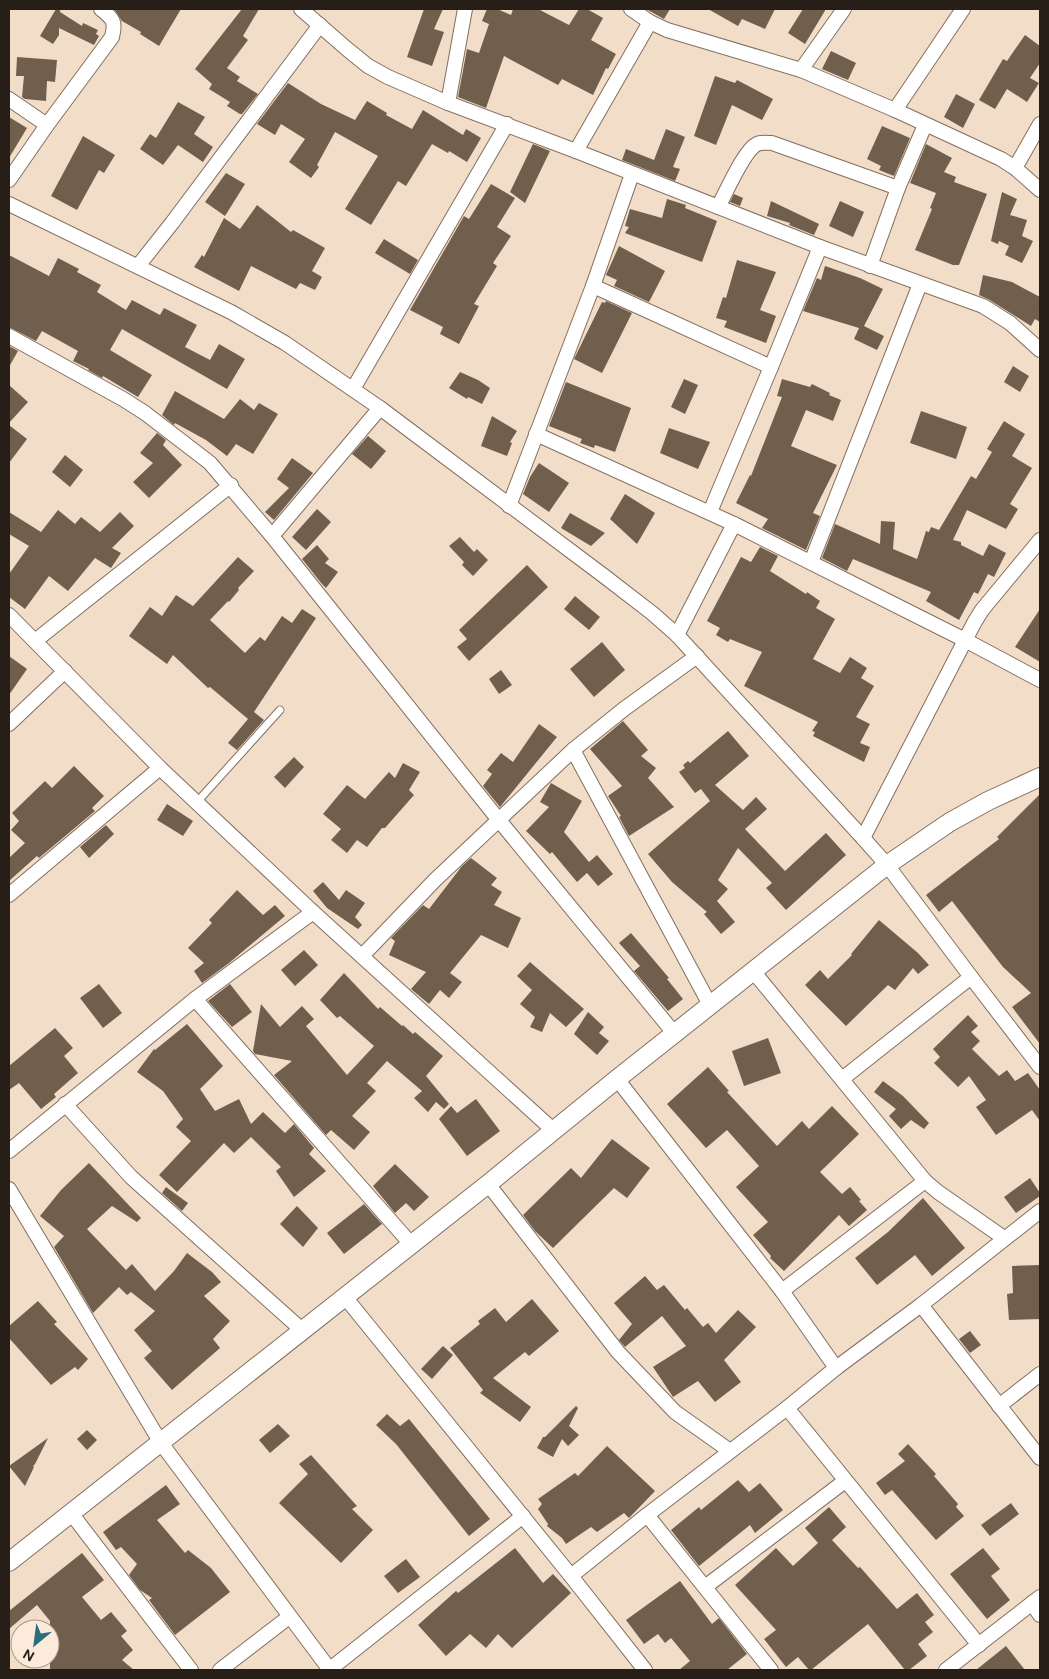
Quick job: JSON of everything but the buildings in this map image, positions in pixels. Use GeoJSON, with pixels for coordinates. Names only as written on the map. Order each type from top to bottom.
{"type":"FeatureCollection","features":[{"type":"Feature","properties":{"kind":"street"},"geometry":{"type":"LineString","coordinates":[[9,180],[46,125],[112,37],[115,26],[112,18],[101,9]]}},
{"type":"Feature","properties":{"kind":"street"},"geometry":{"type":"LineString","coordinates":[[301,9],[368,66],[388,77],[448,103],[576,150],[632,174],[820,247],[990,310],[1010,323],[1040,350]]}},
{"type":"Feature","properties":{"kind":"street"},"geometry":{"type":"LineString","coordinates":[[448,103],[465,9]]}},
{"type":"Feature","properties":{"kind":"street"},"geometry":{"type":"LineString","coordinates":[[631,9],[650,22],[691,38],[801,70],[895,110],[1001,160],[1015,168],[1040,190]]}},
{"type":"Feature","properties":{"kind":"street"},"geometry":{"type":"LineString","coordinates":[[801,70],[844,9]]}},
{"type":"Feature","properties":{"kind":"street"},"geometry":{"type":"LineString","coordinates":[[895,110],[963,9]]}},
{"type":"Feature","properties":{"kind":"street"},"geometry":{"type":"LineString","coordinates":[[576,150],[650,22]]}},
{"type":"Feature","properties":{"kind":"street"},"geometry":{"type":"LineString","coordinates":[[138,266],[320,25]]}},
{"type":"Feature","properties":{"kind":"street"},"geometry":{"type":"LineString","coordinates":[[9,99],[46,125]]}},
{"type":"Feature","properties":{"kind":"street"},"geometry":{"type":"LineString","coordinates":[[353,389],[507,124]]}},
{"type":"Feature","properties":{"kind":"street"},"geometry":{"type":"LineString","coordinates":[[1015,168],[1040,124]]}},
{"type":"Feature","properties":{"kind":"street"},"geometry":{"type":"LineString","coordinates":[[870,266],[898,188],[925,125]]}},
{"type":"Feature","properties":{"kind":"street"},"geometry":{"type":"LineString","coordinates":[[718,207],[744,156],[751,147],[759,143],[772,143],[898,188]]}},
{"type":"Feature","properties":{"kind":"street"},"geometry":{"type":"LineString","coordinates":[[509,506],[593,286],[632,174]]}},
{"type":"Feature","properties":{"kind":"street"},"geometry":{"type":"LineString","coordinates":[[9,204],[231,312],[285,343],[380,408],[652,613],[697,656],[887,865],[1040,1067]]}},
{"type":"Feature","properties":{"kind":"street"},"geometry":{"type":"LineString","coordinates":[[710,512],[772,367],[820,247]]}},
{"type":"Feature","properties":{"kind":"street"},"geometry":{"type":"LineString","coordinates":[[811,562],[920,284]]}},
{"type":"Feature","properties":{"kind":"street"},"geometry":{"type":"LineString","coordinates":[[593,286],[772,367]]}},
{"type":"Feature","properties":{"kind":"street"},"geometry":{"type":"LineString","coordinates":[[9,336],[145,412],[210,463],[231,485],[498,819],[674,1033]]}},
{"type":"Feature","properties":{"kind":"street"},"geometry":{"type":"LineString","coordinates":[[272,536],[380,408]]}},
{"type":"Feature","properties":{"kind":"street"},"geometry":{"type":"LineString","coordinates":[[536,434],[710,512],[965,640],[1040,680]]}},
{"type":"Feature","properties":{"kind":"street"},"geometry":{"type":"LineString","coordinates":[[35,642],[231,485]]}},
{"type":"Feature","properties":{"kind":"street"},"geometry":{"type":"LineString","coordinates":[[677,635],[734,524]]}},
{"type":"Feature","properties":{"kind":"street"},"geometry":{"type":"LineString","coordinates":[[863,838],[982,610],[1040,540]]}},
{"type":"Feature","properties":{"kind":"street"},"geometry":{"type":"LineString","coordinates":[[9,615],[160,768],[313,912],[553,1130]]}},
{"type":"Feature","properties":{"kind":"street"},"geometry":{"type":"LineString","coordinates":[[362,956],[435,880],[573,750],[624,709],[697,656]]}},
{"type":"Feature","properties":{"kind":"street"},"geometry":{"type":"LineString","coordinates":[[9,724],[65,671]]}},
{"type":"Feature","properties":{"kind":"street"},"geometry":{"type":"LineString","coordinates":[[573,750],[710,1005]]}},
{"type":"Feature","properties":{"kind":"street"},"geometry":{"type":"LineString","coordinates":[[9,895],[160,768]]}},
{"type":"Feature","properties":{"kind":"street"},"geometry":{"type":"LineString","coordinates":[[9,1562],[488,1184],[616,1079],[887,865],[950,822],[988,801],[1040,777]]}},
{"type":"Feature","properties":{"kind":"street"},"geometry":{"type":"LineString","coordinates":[[9,1151],[195,1000],[313,912]]}},
{"type":"Feature","properties":{"kind":"street"},"geometry":{"type":"LineString","coordinates":[[753,971],[925,1180],[938,1192],[1004,1238]]}},
{"type":"Feature","properties":{"kind":"street"},"geometry":{"type":"LineString","coordinates":[[842,1079],[971,977]]}},
{"type":"Feature","properties":{"kind":"street"},"geometry":{"type":"LineString","coordinates":[[195,1000],[411,1244]]}},
{"type":"Feature","properties":{"kind":"street"},"geometry":{"type":"LineString","coordinates":[[616,1079],[782,1291],[836,1368]]}},
{"type":"Feature","properties":{"kind":"street"},"geometry":{"type":"LineString","coordinates":[[65,1104],[131,1178],[302,1330]]}},
{"type":"Feature","properties":{"kind":"street"},"geometry":{"type":"LineString","coordinates":[[782,1291],[925,1180]]}},
{"type":"Feature","properties":{"kind":"street"},"geometry":{"type":"LineString","coordinates":[[488,1184],[618,1352],[674,1412],[730,1451]]}},
{"type":"Feature","properties":{"kind":"street"},"geometry":{"type":"LineString","coordinates":[[9,1189],[161,1443],[329,1670],[523,1516]]}},
{"type":"Feature","properties":{"kind":"street"},"geometry":{"type":"LineString","coordinates":[[571,1576],[1040,1211]]}},
{"type":"Feature","properties":{"kind":"street"},"geometry":{"type":"LineString","coordinates":[[345,1297],[645,1670]]}},
{"type":"Feature","properties":{"kind":"street"},"geometry":{"type":"LineString","coordinates":[[921,1305],[1040,1458]]}},
{"type":"Feature","properties":{"kind":"street"},"geometry":{"type":"LineString","coordinates":[[998,1406],[1040,1374]]}},
{"type":"Feature","properties":{"kind":"street"},"geometry":{"type":"LineString","coordinates":[[787,1408],[979,1645]]}},
{"type":"Feature","properties":{"kind":"street"},"geometry":{"type":"LineString","coordinates":[[705,1587],[845,1481]]}},
{"type":"Feature","properties":{"kind":"street"},"geometry":{"type":"LineString","coordinates":[[71,1513],[190,1670]]}},
{"type":"Feature","properties":{"kind":"street"},"geometry":{"type":"LineString","coordinates":[[647,1515],[771,1670]]}},
{"type":"Feature","properties":{"kind":"street"},"geometry":{"type":"LineString","coordinates":[[946,1670],[1036,1600],[1040,1615]]}},
{"type":"Feature","properties":{"kind":"street"},"geometry":{"type":"LineString","coordinates":[[220,1670],[289,1617]]}},
{"type":"Feature","properties":{"kind":"lane"},"geometry":{"type":"LineString","coordinates":[[197,802],[280,710]]}}]}
